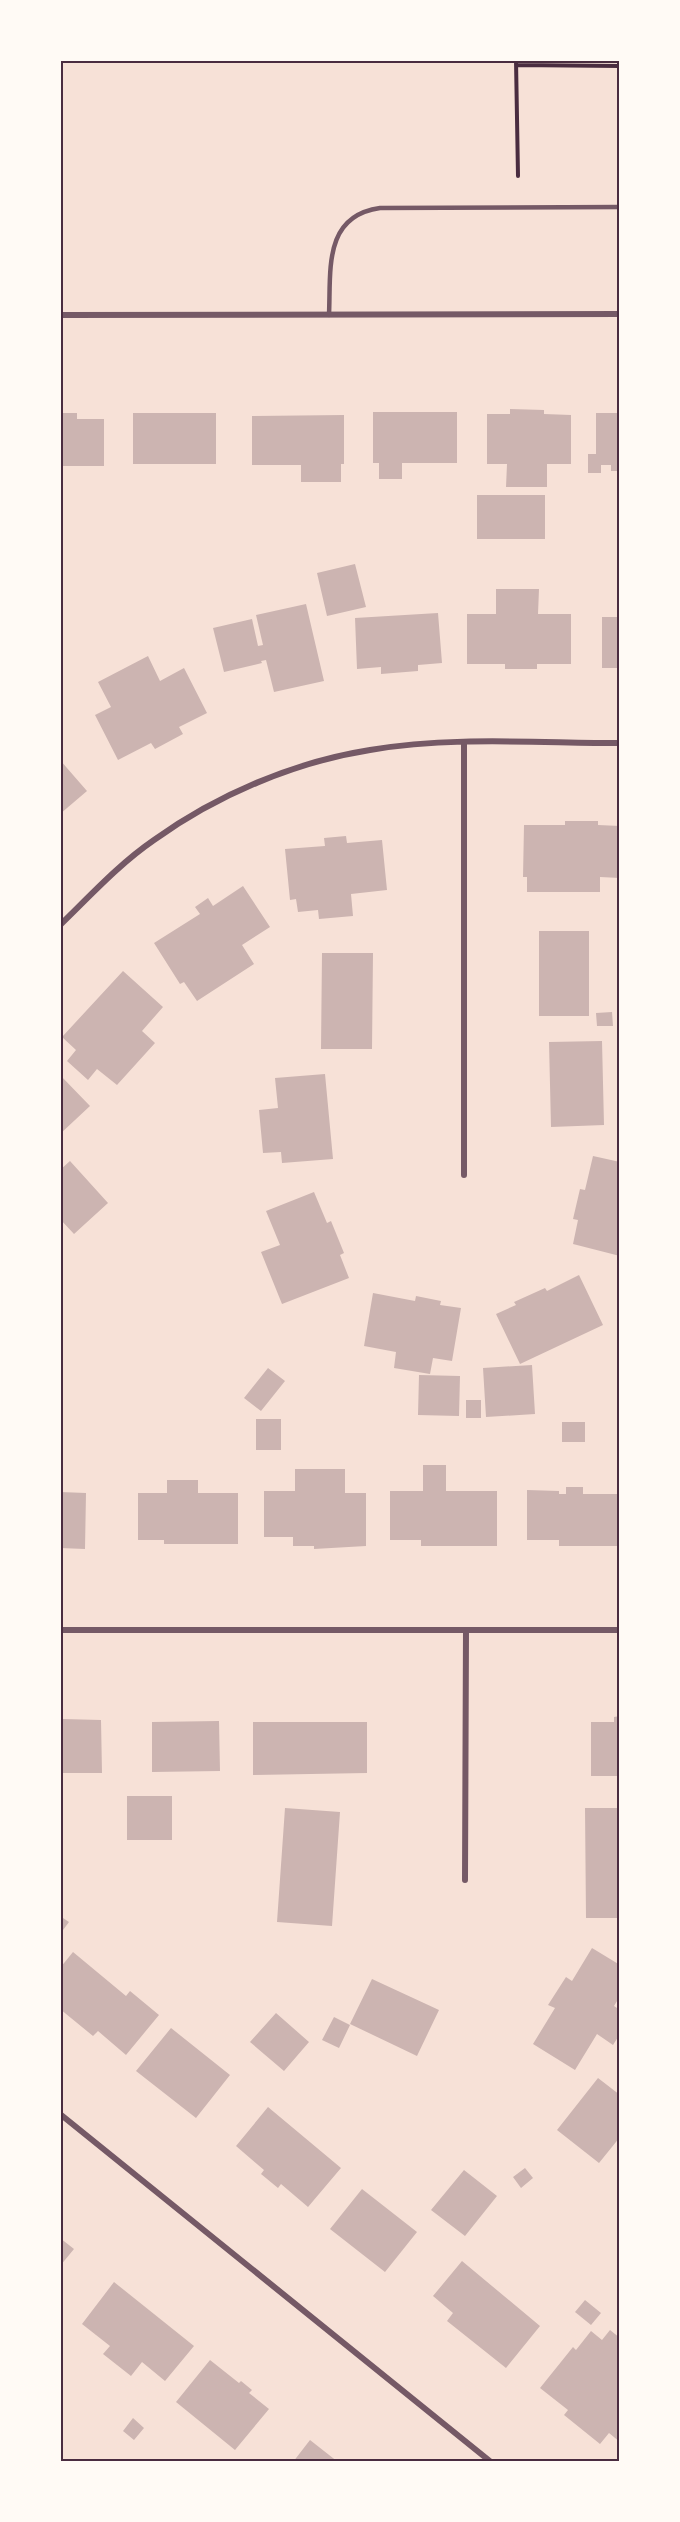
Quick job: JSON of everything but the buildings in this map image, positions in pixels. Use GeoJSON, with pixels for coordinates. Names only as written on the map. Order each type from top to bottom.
{"type":"FeatureCollection","features":[{"type":"Feature","properties":{"kind":"street"},"geometry":{"type":"LineString","coordinates":[[60,315],[620,314]]}},
{"type":"Feature","properties":{"kind":"street"},"geometry":{"type":"LineString","coordinates":[[464,1175],[465,743]]}},
{"type":"Feature","properties":{"kind":"street"},"geometry":{"type":"LineString","coordinates":[[60,925],[124,863],[189,817],[232,794],[325,760],[370,750],[415,744],[620,743]]}},
{"type":"Feature","properties":{"kind":"street"},"geometry":{"type":"LineString","coordinates":[[60,1630],[620,1630]]}},
{"type":"Feature","properties":{"kind":"street"},"geometry":{"type":"LineString","coordinates":[[465,1880],[466,1630]]}},
{"type":"Feature","properties":{"kind":"street"},"geometry":{"type":"LineString","coordinates":[[60,2114],[491,2462]]}},
{"type":"Feature","properties":{"kind":"lane"},"geometry":{"type":"LineString","coordinates":[[329,315],[333,250],[345,224],[362,212],[380,208],[620,207]]}},
{"type":"Feature","properties":{"kind":"path"},"geometry":{"type":"LineString","coordinates":[[518,176],[516,62],[620,66]]}}]}
